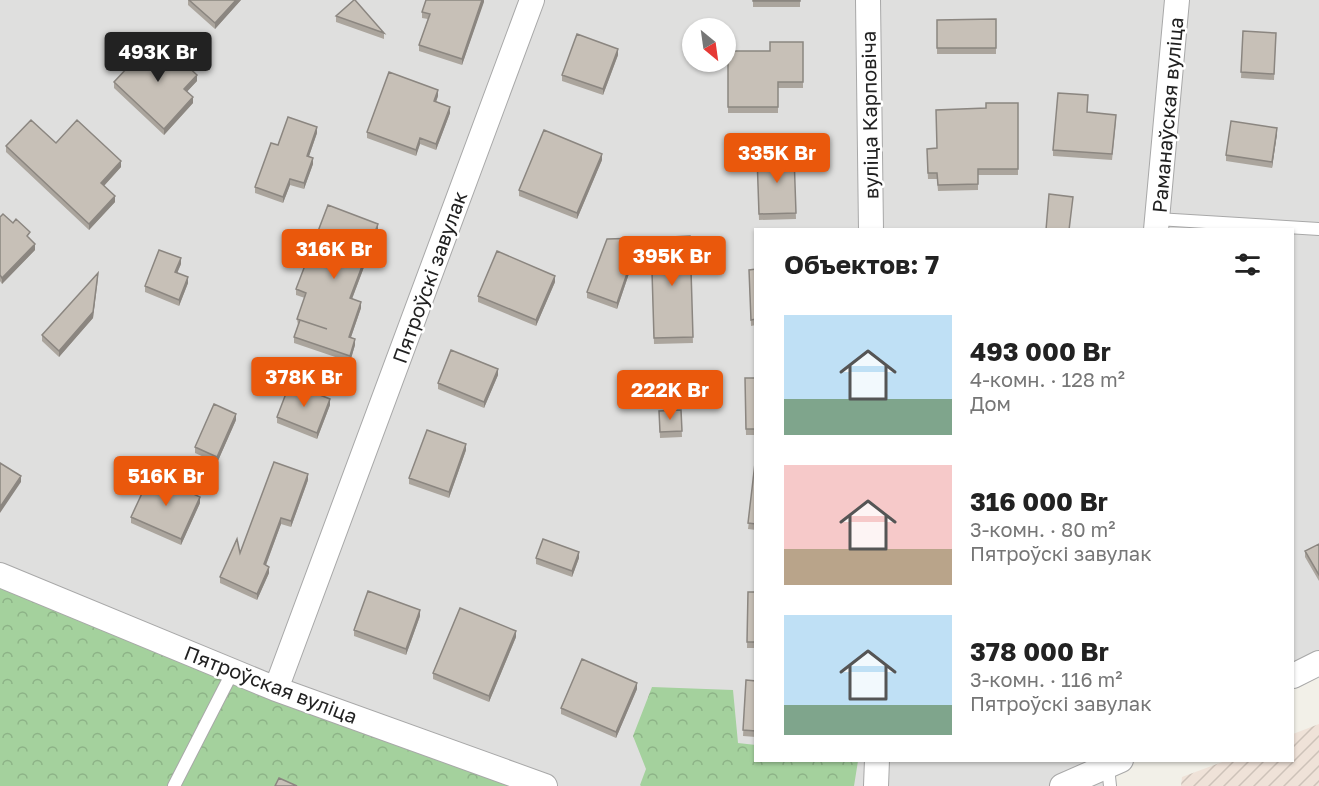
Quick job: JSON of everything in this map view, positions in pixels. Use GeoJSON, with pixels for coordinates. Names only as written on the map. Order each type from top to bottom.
{"type":"FeatureCollection","features":[{"type":"Feature","properties":{"kind":"street","name":"Пятроўскі завулак"},"geometry":{"type":"LineString","coordinates":[[276,689],[532,0]]}},
{"type":"Feature","properties":{"kind":"street","name":"вуліца Карповіча"},"geometry":{"type":"LineString","coordinates":[[868,0],[871,228]]}},
{"type":"Feature","properties":{"kind":"street","name":"Раманаўская вуліца"},"geometry":{"type":"LineString","coordinates":[[1157,224],[1177,0]]}},
{"type":"Feature","properties":{"kind":"street","name":"Пятроўская вуліца"},"geometry":{"type":"LineString","coordinates":[[0,574],[276,689],[545,786]]}},
{"type":"Feature","properties":{"kind":"street"},"geometry":{"type":"LineString","coordinates":[[1294,676],[1319,663]]}},
{"type":"Feature","properties":{"kind":"street"},"geometry":{"type":"LineString","coordinates":[[876,786],[877,762]]}},
{"type":"Feature","properties":{"kind":"street"},"geometry":{"type":"LineString","coordinates":[[1062,786],[1113,771]]}},
{"type":"Feature","properties":{"kind":"lane"},"geometry":{"type":"LineString","coordinates":[[1157,224],[1287,228]]}},
{"type":"Feature","properties":{"kind":"lane"},"geometry":{"type":"LineString","coordinates":[[1294,228],[1319,229]]}},
{"type":"Feature","properties":{"kind":"lane"},"geometry":{"type":"LineString","coordinates":[[174,786],[233,671]]}},
{"type":"Feature","properties":{"kind":"shaded area"},"geometry":{"type":"Polygon","coordinates":[[[0,0],[1319,0],[1319,667],[1294,679],[1294,228],[754,228],[754,762],[1121,762],[1110,786],[174,786],[0,575],[0,0]]]}},
{"type":"Feature","properties":{"kind":"shaded area"},"geometry":{"type":"Polygon","coordinates":[[[1319,724],[1319,786],[1181,786],[1182,777],[1222,762],[1294,762],[1294,734],[1319,724]]]}},
{"type":"Feature","properties":{"kind":"green space"},"geometry":{"type":"Polygon","coordinates":[[[0,575],[545,786],[0,786],[0,575]]]}},
{"type":"Feature","properties":{"kind":"green space"},"geometry":{"type":"Polygon","coordinates":[[[652,687],[733,690],[738,743],[754,745],[754,762],[858,762],[854,786],[641,786],[646,769],[633,736],[652,687]]]}},
{"type":"Feature","properties":{"kind":"building"},"geometry":{"type":"Polygon","coordinates":[[[189,0],[236,0],[215,23],[189,0]]]}},
{"type":"Feature","properties":{"kind":"building"},"geometry":{"type":"Polygon","coordinates":[[[355,0],[384,33],[336,16],[355,0]]]}},
{"type":"Feature","properties":{"kind":"building"},"geometry":{"type":"Polygon","coordinates":[[[426,0],[482,0],[462,59],[419,45],[430,14],[422,12],[426,0]]]}},
{"type":"Feature","properties":{"kind":"building"},"geometry":{"type":"Polygon","coordinates":[[[800,0],[800,1],[753,1],[800,0]]]}},
{"type":"Feature","properties":{"kind":"building"},"geometry":{"type":"Polygon","coordinates":[[[996,19],[996,48],[937,48],[937,20],[996,19]]]}},
{"type":"Feature","properties":{"kind":"building"},"geometry":{"type":"Polygon","coordinates":[[[1243,31],[1276,33],[1274,74],[1241,72],[1243,31]]]}},
{"type":"Feature","properties":{"kind":"building"},"geometry":{"type":"Polygon","coordinates":[[[577,34],[618,49],[603,89],[562,75],[577,34]]]}},
{"type":"Feature","properties":{"kind":"building"},"geometry":{"type":"Polygon","coordinates":[[[156,37],[197,75],[184,89],[193,97],[164,129],[114,82],[156,37]]]}},
{"type":"Feature","properties":{"kind":"building"},"geometry":{"type":"Polygon","coordinates":[[[770,42],[803,42],[803,82],[778,82],[778,107],[728,107],[728,72],[736,72],[736,51],[770,51],[770,42]]]}},
{"type":"Feature","properties":{"kind":"building"},"geometry":{"type":"Polygon","coordinates":[[[389,72],[438,90],[434,101],[450,107],[436,144],[420,138],[416,150],[367,132],[389,72]]]}},
{"type":"Feature","properties":{"kind":"building"},"geometry":{"type":"Polygon","coordinates":[[[1058,93],[1088,95],[1087,112],[1116,115],[1112,154],[1053,150],[1058,93]]]}},
{"type":"Feature","properties":{"kind":"building"},"geometry":{"type":"Polygon","coordinates":[[[986,103],[1018,103],[1018,169],[978,169],[978,184],[938,185],[937,173],[928,173],[927,149],[937,148],[936,110],[986,108],[986,103]]]}},
{"type":"Feature","properties":{"kind":"building"},"geometry":{"type":"Polygon","coordinates":[[[288,117],[317,127],[307,156],[313,158],[304,183],[290,179],[283,197],[255,187],[271,143],[278,145],[288,117]]]}},
{"type":"Feature","properties":{"kind":"building"},"geometry":{"type":"Polygon","coordinates":[[[31,120],[56,143],[77,120],[121,161],[101,183],[115,196],[89,224],[6,146],[31,120]]]}},
{"type":"Feature","properties":{"kind":"building"},"geometry":{"type":"Polygon","coordinates":[[[1231,121],[1277,128],[1272,162],[1226,155],[1231,121]]]}},
{"type":"Feature","properties":{"kind":"building"},"geometry":{"type":"Polygon","coordinates":[[[544,130],[602,154],[577,213],[519,190],[544,130]]]}},
{"type":"Feature","properties":{"kind":"building"},"geometry":{"type":"Polygon","coordinates":[[[794,155],[796,213],[759,214],[757,156],[794,155]]]}},
{"type":"Feature","properties":{"kind":"building"},"geometry":{"type":"Polygon","coordinates":[[[1049,194],[1073,197],[1069,228],[1046,228],[1049,194]]]}},
{"type":"Feature","properties":{"kind":"building"},"geometry":{"type":"Polygon","coordinates":[[[328,205],[378,224],[350,298],[361,302],[349,337],[355,339],[350,356],[294,337],[300,320],[297,319],[306,293],[296,289],[328,205]]]}},
{"type":"Feature","properties":{"kind":"building"},"geometry":{"type":"Polygon","coordinates":[[[3,214],[13,223],[16,219],[30,232],[27,236],[35,244],[2,278],[0,275],[0,217],[3,214]]]}},
{"type":"Feature","properties":{"kind":"building"},"geometry":{"type":"Polygon","coordinates":[[[690,236],[693,337],[654,338],[651,238],[690,236]]]}},
{"type":"Feature","properties":{"kind":"building"},"geometry":{"type":"Polygon","coordinates":[[[639,238],[617,303],[587,292],[607,239],[639,238]]]}},
{"type":"Feature","properties":{"kind":"building"},"geometry":{"type":"Polygon","coordinates":[[[159,250],[181,258],[175,272],[188,277],[179,300],[145,286],[159,250]]]}},
{"type":"Feature","properties":{"kind":"building"},"geometry":{"type":"Polygon","coordinates":[[[497,251],[555,276],[536,320],[478,296],[497,251]]]}},
{"type":"Feature","properties":{"kind":"building"},"geometry":{"type":"Polygon","coordinates":[[[754,269],[754,319],[751,320],[749,270],[754,269]]]}},
{"type":"Feature","properties":{"kind":"building"},"geometry":{"type":"Polygon","coordinates":[[[98,273],[93,312],[59,351],[42,335],[98,273]]]}},
{"type":"Feature","properties":{"kind":"building"},"geometry":{"type":"Polygon","coordinates":[[[451,350],[498,369],[484,402],[438,383],[451,350]]]}},
{"type":"Feature","properties":{"kind":"building"},"geometry":{"type":"Polygon","coordinates":[[[745,378],[754,378],[754,429],[746,429],[745,378]]]}},
{"type":"Feature","properties":{"kind":"building"},"geometry":{"type":"Polygon","coordinates":[[[290,383],[330,399],[317,433],[277,417],[290,383]]]}},
{"type":"Feature","properties":{"kind":"building"},"geometry":{"type":"Polygon","coordinates":[[[214,404],[236,414],[217,457],[195,447],[214,404]]]}},
{"type":"Feature","properties":{"kind":"building"},"geometry":{"type":"Polygon","coordinates":[[[681,410],[682,431],[660,432],[659,411],[681,410]]]}},
{"type":"Feature","properties":{"kind":"building"},"geometry":{"type":"Polygon","coordinates":[[[427,430],[466,444],[449,492],[409,478],[427,430]]]}},
{"type":"Feature","properties":{"kind":"building"},"geometry":{"type":"Polygon","coordinates":[[[274,462],[308,474],[291,521],[281,518],[264,564],[269,567],[257,594],[220,577],[237,539],[240,553],[274,462]]]}},
{"type":"Feature","properties":{"kind":"building"},"geometry":{"type":"Polygon","coordinates":[[[0,463],[21,476],[0,507],[0,463]]]}},
{"type":"Feature","properties":{"kind":"building"},"geometry":{"type":"Polygon","coordinates":[[[754,472],[754,524],[748,523],[754,472]]]}},
{"type":"Feature","properties":{"kind":"building"},"geometry":{"type":"Polygon","coordinates":[[[151,474],[200,497],[181,539],[131,517],[151,474]]]}},
{"type":"Feature","properties":{"kind":"building"},"geometry":{"type":"Polygon","coordinates":[[[543,539],[579,552],[572,571],[536,558],[543,539]]]}},
{"type":"Feature","properties":{"kind":"building"},"geometry":{"type":"Polygon","coordinates":[[[1319,544],[1319,575],[1305,551],[1319,544]]]}},
{"type":"Feature","properties":{"kind":"building"},"geometry":{"type":"Polygon","coordinates":[[[368,591],[420,610],[406,649],[354,630],[368,591]]]}},
{"type":"Feature","properties":{"kind":"building"},"geometry":{"type":"Polygon","coordinates":[[[748,592],[754,592],[754,642],[747,642],[748,592]]]}},
{"type":"Feature","properties":{"kind":"building"},"geometry":{"type":"Polygon","coordinates":[[[460,608],[516,631],[489,696],[433,673],[460,608]]]}},
{"type":"Feature","properties":{"kind":"building"},"geometry":{"type":"Polygon","coordinates":[[[582,659],[637,683],[616,732],[561,708],[582,659]]]}},
{"type":"Feature","properties":{"kind":"building"},"geometry":{"type":"Polygon","coordinates":[[[746,680],[754,681],[754,731],[743,730],[746,680]]]}},
{"type":"Feature","properties":{"kind":"building"},"geometry":{"type":"Polygon","coordinates":[[[279,778],[297,786],[275,786],[279,778]]]}}]}
